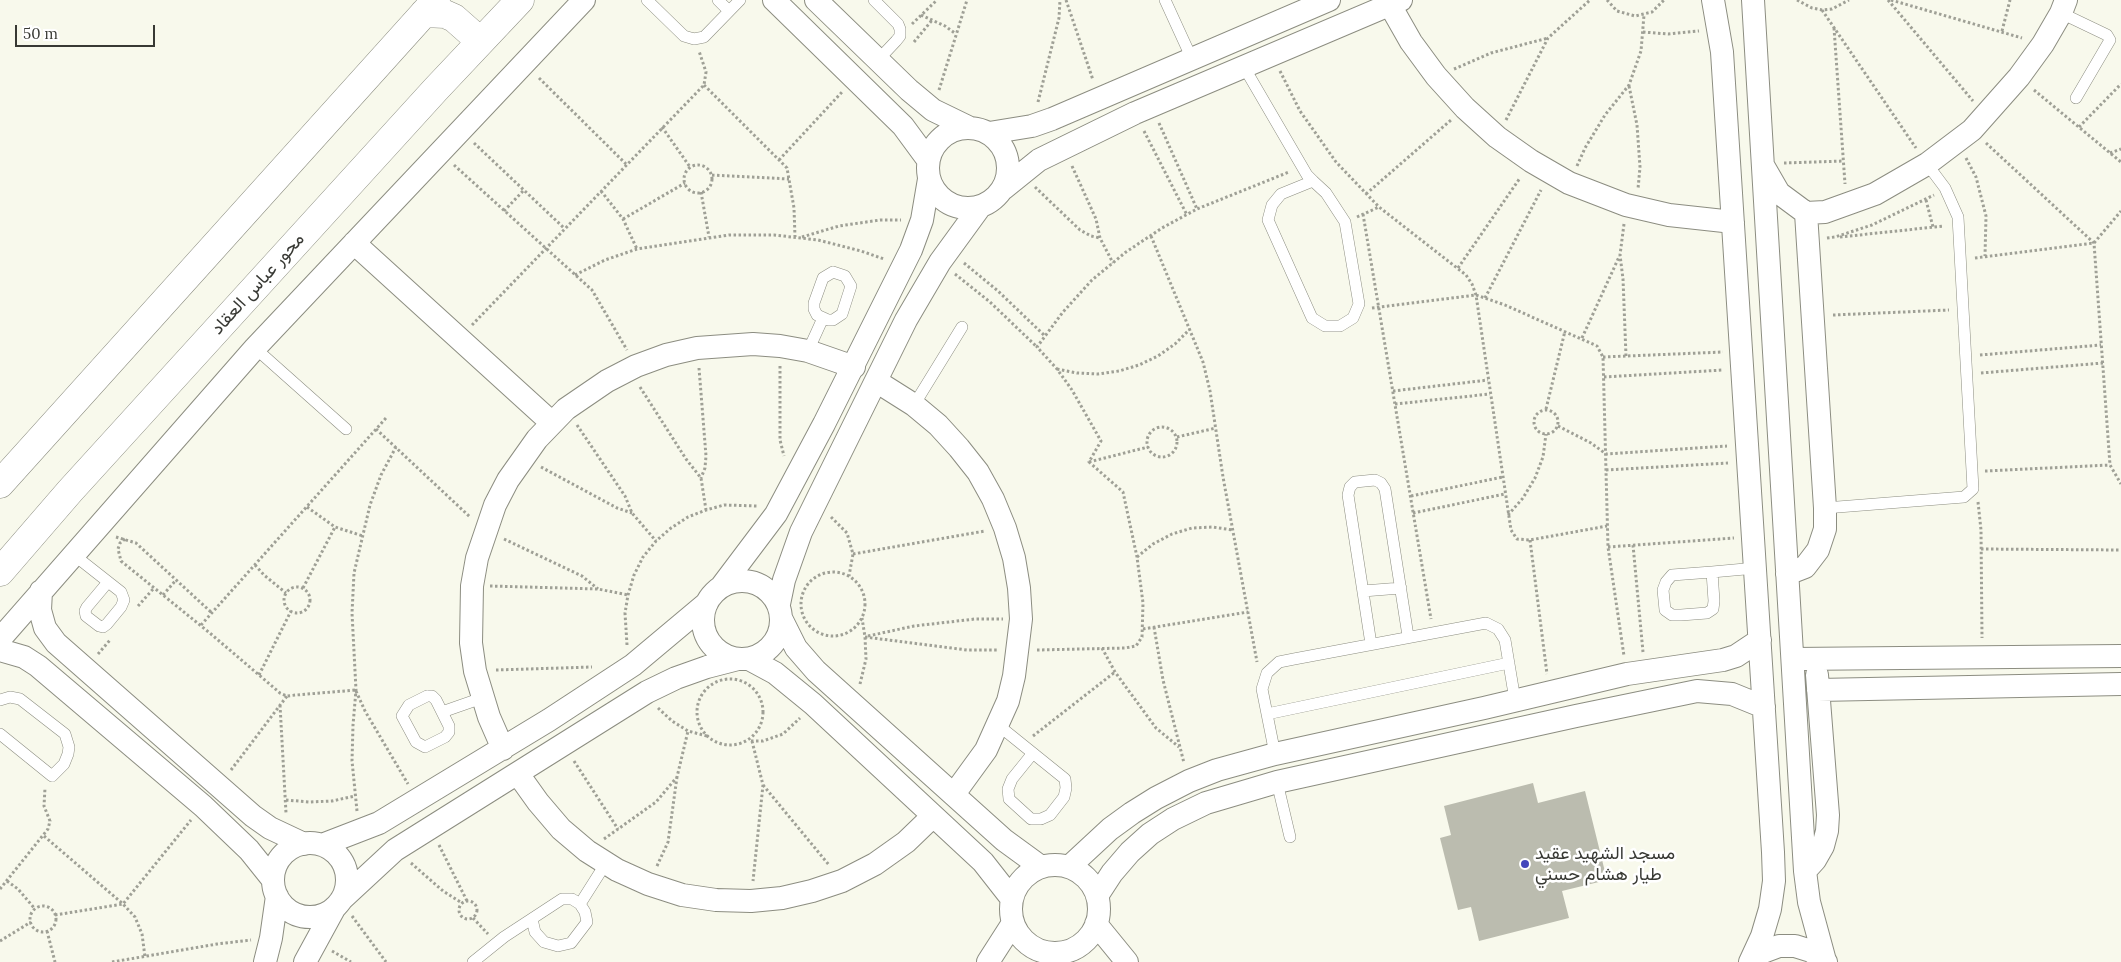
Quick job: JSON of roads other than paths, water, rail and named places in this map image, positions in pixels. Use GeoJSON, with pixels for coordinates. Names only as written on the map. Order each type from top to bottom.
{"type":"FeatureCollection","features":[{"type":"Feature","properties":{"kind":"main road"},"geometry":{"type":"LineString","coordinates":[[498,0],[513,0]]}},
{"type":"Feature","properties":{"kind":"main road","name":"محور عباس العقاد"},"geometry":{"type":"LineString","coordinates":[[0,572],[77,484],[520,0]]}},
{"type":"Feature","properties":{"kind":"main road"},"geometry":{"type":"LineString","coordinates":[[0,484],[430,6],[454,18],[472,33],[478,44]]}},
{"type":"Feature","properties":{"kind":"street"},"geometry":{"type":"LineString","coordinates":[[0,639],[256,348],[584,0]]}},
{"type":"Feature","properties":{"kind":"street"},"geometry":{"type":"LineString","coordinates":[[774,0],[903,126],[928,170],[934,191],[954,207],[967,209],[980,207],[997,197],[1020,173],[1039,160],[1064,147],[1143,109],[1396,2],[1411,42],[1436,76],[1465,108],[1497,137],[1531,161],[1560,178],[1631,207],[1693,219],[1733,222]]}},
{"type":"Feature","properties":{"kind":"street"},"geometry":{"type":"LineString","coordinates":[[816,0],[933,110],[979,130],[1002,146],[1008,162],[1008,171],[1003,189]]}},
{"type":"Feature","properties":{"kind":"street"},"geometry":{"type":"LineString","coordinates":[[1012,899],[983,862],[813,704],[775,673],[744,659],[727,656],[716,649],[708,640],[704,628],[703,615],[714,595],[776,514],[854,366],[903,267],[922,220],[928,170],[938,140],[947,134],[1032,126],[1329,0]]}},
{"type":"Feature","properties":{"kind":"street"},"geometry":{"type":"LineString","coordinates":[[1714,0],[1719,25],[1733,222],[1774,881],[1769,913],[1762,936],[1750,962]]}},
{"type":"Feature","properties":{"kind":"street"},"geometry":{"type":"LineString","coordinates":[[1753,0],[1805,871],[1809,902],[1826,961]]}},
{"type":"Feature","properties":{"kind":"street"},"geometry":{"type":"LineString","coordinates":[[1762,164],[1769,179],[1779,193],[1806,213],[1825,212],[1876,194],[1927,164],[1971,129],[2019,77],[2043,44],[2064,7]]}},
{"type":"Feature","properties":{"kind":"street"},"geometry":{"type":"LineString","coordinates":[[0,650],[24,656],[38,666],[203,806],[249,850],[275,888],[283,905],[292,912],[303,916],[314,917],[326,914],[395,850],[647,692],[699,670],[744,659],[768,650],[780,631],[780,612],[791,555],[812,509],[922,290],[980,207]]}},
{"type":"Feature","properties":{"kind":"street"},"geometry":{"type":"LineString","coordinates":[[1787,574],[1805,567],[1818,550],[1825,529],[1806,213]]}},
{"type":"Feature","properties":{"kind":"street"},"geometry":{"type":"LineString","coordinates":[[354,243],[460,339],[559,416]]}},
{"type":"Feature","properties":{"kind":"street"},"geometry":{"type":"LineString","coordinates":[[504,749],[482,698],[475,671],[471,643],[472,586],[477,558],[495,505],[523,457],[559,416],[607,381],[633,368],[666,355],[697,348],[753,344],[780,346],[808,351],[854,366]]}},
{"type":"Feature","properties":{"kind":"street"},"geometry":{"type":"LineString","coordinates":[[876,381],[914,405],[938,425],[973,466],[993,499],[1005,528],[1015,565],[1021,619],[1019,650],[1008,701],[986,750],[954,794]]}},
{"type":"Feature","properties":{"kind":"street"},"geometry":{"type":"LineString","coordinates":[[265,962],[272,938],[275,870],[282,856],[305,842],[360,831],[504,749],[633,665],[714,595],[739,580],[758,584],[767,589],[780,612],[796,648],[805,660],[1004,840],[1041,867]]}},
{"type":"Feature","properties":{"kind":"street"},"geometry":{"type":"LineString","coordinates":[[41,592],[40,610],[45,628],[56,643],[253,816],[338,856],[346,873],[347,882],[338,904],[305,962]]}},
{"type":"Feature","properties":{"kind":"street"},"geometry":{"type":"LineString","coordinates":[[1069,867],[1110,829],[1156,798],[1188,781],[1217,770],[1275,754],[1636,672],[1723,660],[1736,656],[1760,640]]}},
{"type":"Feature","properties":{"kind":"street"},"geometry":{"type":"LineString","coordinates":[[1793,659],[2121,656]]}},
{"type":"Feature","properties":{"kind":"street"},"geometry":{"type":"LineString","coordinates":[[1805,871],[1815,860],[1823,846],[1827,831],[1828,815],[1816,659]]}},
{"type":"Feature","properties":{"kind":"street"},"geometry":{"type":"LineString","coordinates":[[1818,690],[2121,684]]}},
{"type":"Feature","properties":{"kind":"street"},"geometry":{"type":"LineString","coordinates":[[1097,896],[1112,873],[1130,852],[1150,834],[1173,819],[1206,803],[1277,782],[1697,691],[1732,694],[1764,707]]}},
{"type":"Feature","properties":{"kind":"street"},"geometry":{"type":"LineString","coordinates":[[518,774],[561,829],[597,857],[648,884],[682,895],[716,900],[751,901],[782,898],[842,881],[875,864],[906,842],[933,816]]}},
{"type":"Feature","properties":{"kind":"street"},"geometry":{"type":"LineString","coordinates":[[1050,865],[1069,867],[1086,878],[1097,896],[1099,905],[1096,924],[1092,932],[1078,946],[1055,957],[1033,948],[1019,935],[1011,918],[1012,899],[1022,879],[1041,867],[1050,865]]}},
{"type":"Feature","properties":{"kind":"street"},"geometry":{"type":"LineString","coordinates":[[988,962],[1013,923]]}},
{"type":"Feature","properties":{"kind":"street"},"geometry":{"type":"LineString","coordinates":[[1096,924],[1127,962]]}},
{"type":"Feature","properties":{"kind":"street"},"geometry":{"type":"LineString","coordinates":[[1750,962],[1763,952],[1779,946],[1795,946],[1811,951],[1826,961]]}},
{"type":"Feature","properties":{"kind":"lane"},"geometry":{"type":"LineString","coordinates":[[647,0],[684,36],[694,40],[704,37],[740,0]]}},
{"type":"Feature","properties":{"kind":"lane"},"geometry":{"type":"LineString","coordinates":[[718,0],[729,11]]}},
{"type":"Feature","properties":{"kind":"lane"},"geometry":{"type":"LineString","coordinates":[[874,0],[898,24],[900,29],[900,36],[878,60]]}},
{"type":"Feature","properties":{"kind":"lane"},"geometry":{"type":"LineString","coordinates":[[1165,0],[1192,59]]}},
{"type":"Feature","properties":{"kind":"lane"},"geometry":{"type":"LineString","coordinates":[[2064,7],[2107,34],[2110,40],[2076,98]]}},
{"type":"Feature","properties":{"kind":"lane"},"geometry":{"type":"LineString","coordinates":[[1244,67],[1302,166],[1337,207],[1345,222],[1359,304],[1353,318],[1340,326],[1325,326],[1312,318],[1268,220],[1272,205],[1281,194],[1313,181]]}},
{"type":"Feature","properties":{"kind":"lane"},"geometry":{"type":"LineString","coordinates":[[1825,508],[1964,497],[1971,493],[1974,485],[1959,225],[1956,211],[1945,188],[1927,164]]}},
{"type":"Feature","properties":{"kind":"lane"},"geometry":{"type":"LineString","coordinates":[[808,351],[823,318]]}},
{"type":"Feature","properties":{"kind":"lane"},"geometry":{"type":"LineString","coordinates":[[914,405],[962,327]]}},
{"type":"Feature","properties":{"kind":"lane"},"geometry":{"type":"LineString","coordinates":[[256,348],[346,429]]}},
{"type":"Feature","properties":{"kind":"lane"},"geometry":{"type":"LineString","coordinates":[[1371,644],[1348,495],[1354,482],[1375,480],[1381,483],[1385,489],[1408,636]]}},
{"type":"Feature","properties":{"kind":"lane"},"geometry":{"type":"LineString","coordinates":[[74,554],[108,582]]}},
{"type":"Feature","properties":{"kind":"lane"},"geometry":{"type":"LineString","coordinates":[[1712,572],[1713,609],[1707,613],[1681,615],[1672,615],[1665,610],[1663,590],[1666,582],[1672,575],[1756,568]]}},
{"type":"Feature","properties":{"kind":"lane"},"geometry":{"type":"LineString","coordinates":[[1363,591],[1401,588]]}},
{"type":"Feature","properties":{"kind":"lane"},"geometry":{"type":"LineString","coordinates":[[1275,754],[1262,689],[1267,673],[1278,662],[1408,636],[1486,623],[1498,629],[1506,640],[1515,700]]}},
{"type":"Feature","properties":{"kind":"lane"},"geometry":{"type":"LineString","coordinates":[[1267,714],[1509,663]]}},
{"type":"Feature","properties":{"kind":"lane"},"geometry":{"type":"LineString","coordinates":[[427,696],[432,696],[442,712],[449,726],[449,732],[445,737],[426,747],[416,742],[402,716],[409,705],[427,696]]}},
{"type":"Feature","properties":{"kind":"lane"},"geometry":{"type":"LineString","coordinates":[[0,700],[10,697],[20,699],[65,734],[69,747],[68,754],[64,764],[52,776],[0,734]]}},
{"type":"Feature","properties":{"kind":"lane"},"geometry":{"type":"LineString","coordinates":[[442,712],[482,698]]}},
{"type":"Feature","properties":{"kind":"lane"},"geometry":{"type":"LineString","coordinates":[[998,725],[1065,778],[1066,788],[1064,797],[1050,815],[1041,819],[1031,819],[1009,799],[1008,789],[1012,779],[1033,753]]}},
{"type":"Feature","properties":{"kind":"lane"},"geometry":{"type":"LineString","coordinates":[[1277,782],[1290,837]]}},
{"type":"Feature","properties":{"kind":"lane"},"geometry":{"type":"LineString","coordinates":[[580,904],[597,857]]}},
{"type":"Feature","properties":{"kind":"lane"},"geometry":{"type":"LineString","coordinates":[[473,962],[495,943],[532,918],[562,899],[572,900],[580,904],[585,912],[587,922],[571,943],[558,946],[544,942],[535,932],[532,918]]}},
{"type":"Feature","properties":{"kind":"place","name":"مسجد الشهيد عقيد طيار هشام حسني"},"geometry":{"type":"Point","coordinates":[1525,864]}}]}
